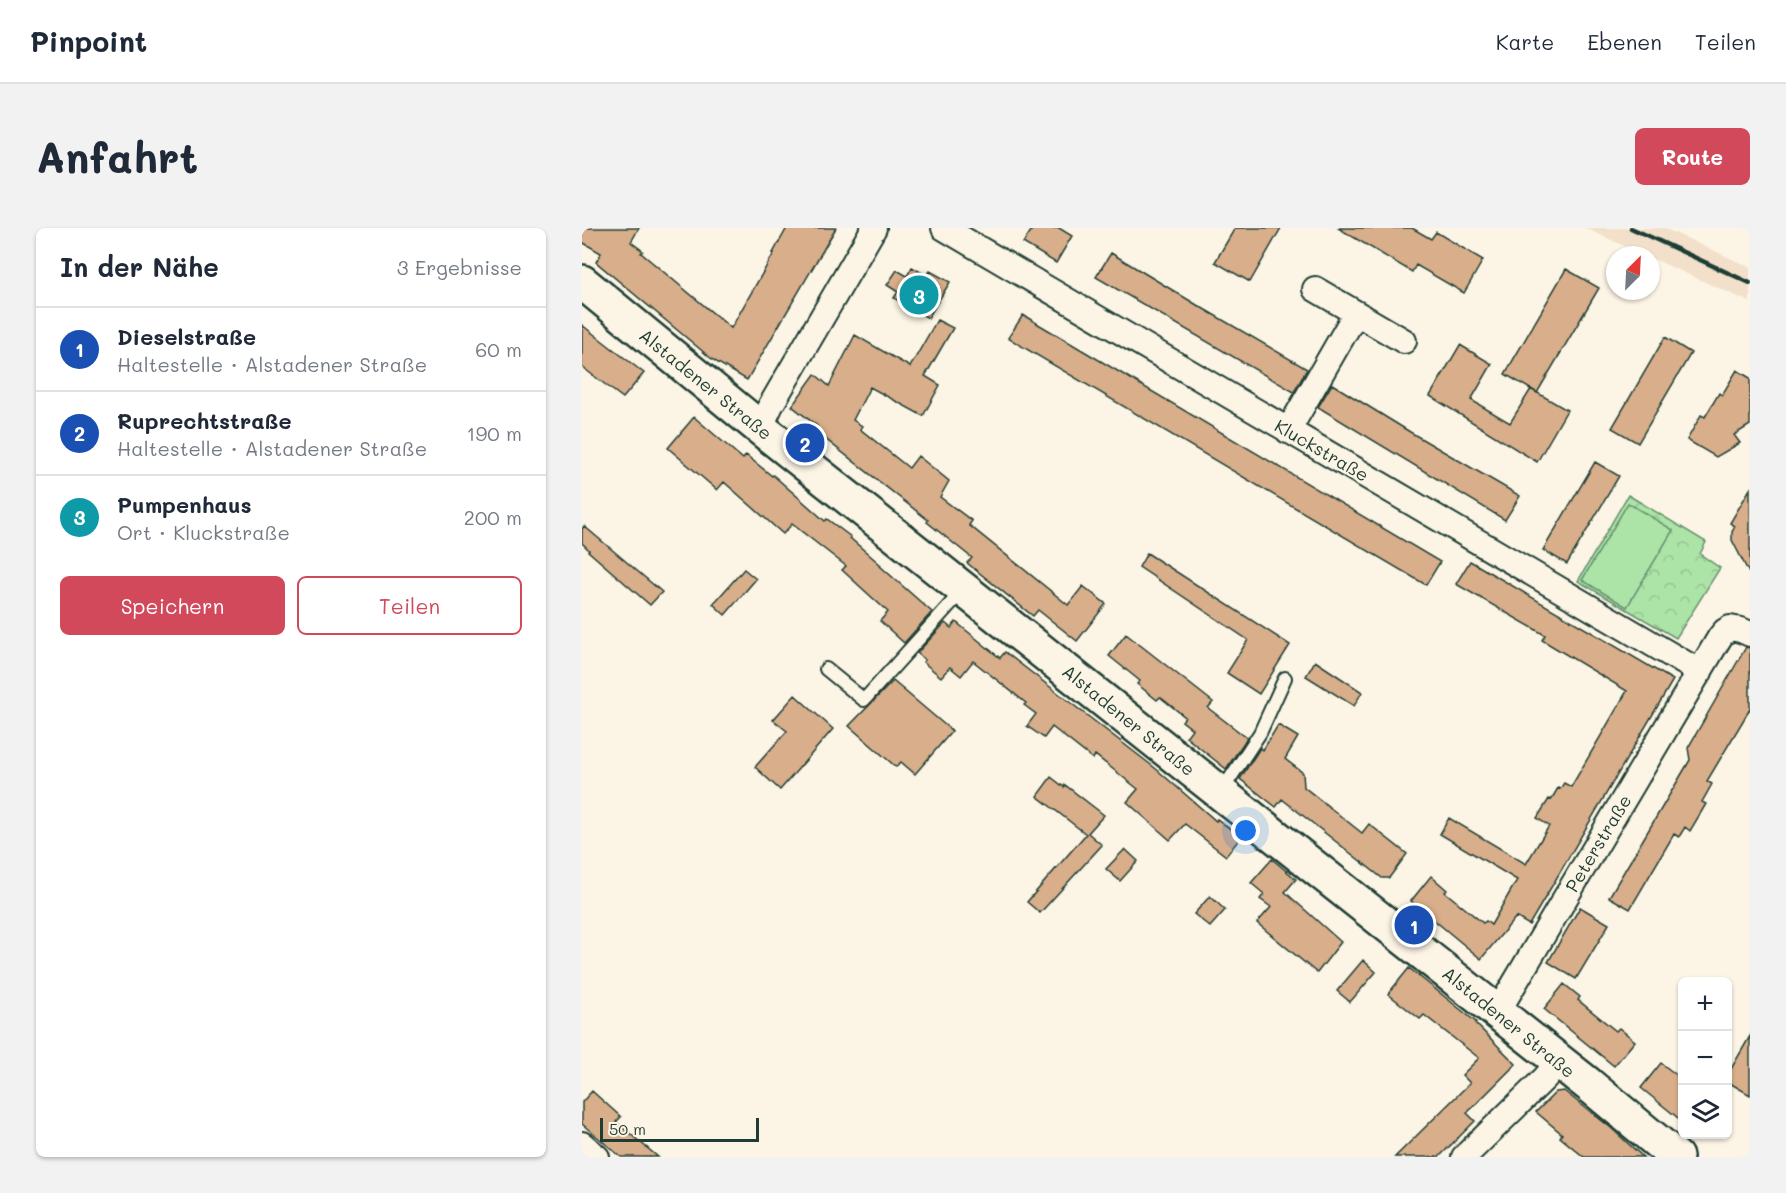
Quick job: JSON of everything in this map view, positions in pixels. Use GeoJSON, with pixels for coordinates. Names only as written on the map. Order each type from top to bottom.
{"type":"FeatureCollection","features":[{"type":"Feature","properties":{"kind":"street"},"geometry":{"type":"LineString","coordinates":[[760,428],[771,405],[874,228]]}},
{"type":"Feature","properties":{"kind":"street","name":"Kluckstraße"},"geometry":{"type":"LineString","coordinates":[[944,228],[1700,672]]}},
{"type":"Feature","properties":{"kind":"street","name":"Alstadener Straße"},"geometry":{"type":"LineString","coordinates":[[582,282],[760,428],[1497,1012],[1676,1157]]}},
{"type":"Feature","properties":{"kind":"street"},"geometry":{"type":"LineString","coordinates":[[1315,289],[1404,341]]}},
{"type":"Feature","properties":{"kind":"street"},"geometry":{"type":"LineString","coordinates":[[1288,431],[1356,313]]}},
{"type":"Feature","properties":{"kind":"street","name":"Peterstraße"},"geometry":{"type":"LineString","coordinates":[[1497,1012],[1725,631],[1736,628],[1750,634]]}},
{"type":"Feature","properties":{"kind":"street"},"geometry":{"type":"LineString","coordinates":[[1464,1157],[1545,1078],[1558,1062]]}},
{"type":"Feature","properties":{"kind":"street"},"geometry":{"type":"LineString","coordinates":[[582,1144],[597,1157]]}},
{"type":"Feature","properties":{"kind":"lane"},"geometry":{"type":"LineString","coordinates":[[826,669],[864,700],[964,589]]}},
{"type":"Feature","properties":{"kind":"lane"},"geometry":{"type":"LineString","coordinates":[[1221,793],[1260,733],[1285,678]]}},
{"type":"Feature","properties":{"kind":"shaded area"},"geometry":{"type":"Polygon","coordinates":[[[1585,228],[1664,228],[1750,267],[1750,302],[1660,262],[1660,246],[1624,246],[1585,228]]]}},
{"type":"Feature","properties":{"kind":"green space"},"geometry":{"type":"Polygon","coordinates":[[[1628,495],[1706,542],[1700,554],[1720,568],[1676,638],[1578,581],[1628,495]]]}},
{"type":"Feature","properties":{"kind":"green space"},"geometry":{"type":"Polygon","coordinates":[[[1628,503],[1673,530],[1627,607],[1582,580],[1628,503]]]}},
{"type":"Feature","properties":{"kind":"building"},"geometry":{"type":"Polygon","coordinates":[[[582,228],[639,228],[631,242],[643,251],[641,253],[731,328],[787,228],[836,228],[747,380],[713,360],[596,262],[601,253],[582,242],[582,228]]]}},
{"type":"Feature","properties":{"kind":"building"},"geometry":{"type":"Polygon","coordinates":[[[1033,228],[1059,228],[1072,236],[1056,263],[1023,243],[1033,228]]]}},
{"type":"Feature","properties":{"kind":"building"},"geometry":{"type":"Polygon","coordinates":[[[1235,228],[1281,228],[1250,282],[1215,262],[1235,228]]]}},
{"type":"Feature","properties":{"kind":"building"},"geometry":{"type":"Polygon","coordinates":[[[1338,228],[1412,228],[1431,239],[1436,232],[1483,260],[1464,293],[1416,265],[1412,272],[1338,228]]]}},
{"type":"Feature","properties":{"kind":"building"},"geometry":{"type":"Polygon","coordinates":[[[1111,253],[1307,369],[1294,392],[1096,277],[1111,253]]]}},
{"type":"Feature","properties":{"kind":"building"},"geometry":{"type":"Polygon","coordinates":[[[912,267],[927,276],[930,271],[950,282],[928,318],[894,298],[898,292],[887,285],[897,270],[907,276],[912,267]]]}},
{"type":"Feature","properties":{"kind":"building"},"geometry":{"type":"Polygon","coordinates":[[[1566,269],[1599,288],[1537,393],[1505,374],[1566,269]]]}},
{"type":"Feature","properties":{"kind":"building"},"geometry":{"type":"Polygon","coordinates":[[[1023,315],[1440,562],[1426,585],[1008,338],[1023,315]]]}},
{"type":"Feature","properties":{"kind":"building"},"geometry":{"type":"Polygon","coordinates":[[[937,320],[953,328],[925,376],[940,385],[923,416],[870,387],[853,420],[862,426],[860,429],[909,468],[918,456],[949,481],[940,497],[972,521],[969,525],[1068,605],[1083,586],[1106,604],[1077,641],[1038,610],[1033,616],[967,563],[972,558],[927,522],[928,520],[814,430],[817,426],[792,406],[815,374],[829,386],[855,335],[910,367],[937,320]]]}},
{"type":"Feature","properties":{"kind":"building"},"geometry":{"type":"Polygon","coordinates":[[[582,325],[644,373],[623,398],[582,367],[582,325]]]}},
{"type":"Feature","properties":{"kind":"building"},"geometry":{"type":"Polygon","coordinates":[[[1665,337],[1691,353],[1638,443],[1612,428],[1665,337]]]}},
{"type":"Feature","properties":{"kind":"building"},"geometry":{"type":"Polygon","coordinates":[[[1460,345],[1492,364],[1471,400],[1510,423],[1531,389],[1567,410],[1537,462],[1430,396],[1460,345]]]}},
{"type":"Feature","properties":{"kind":"building"},"geometry":{"type":"Polygon","coordinates":[[[1737,370],[1750,378],[1750,425],[1734,435],[1740,443],[1716,457],[1687,440],[1701,415],[1705,417],[1719,393],[1722,395],[1737,370]]]}},
{"type":"Feature","properties":{"kind":"building"},"geometry":{"type":"Polygon","coordinates":[[[1332,384],[1520,496],[1505,520],[1318,407],[1332,384]]]}},
{"type":"Feature","properties":{"kind":"building"},"geometry":{"type":"Polygon","coordinates":[[[694,417],[743,459],[746,455],[773,475],[825,521],[827,519],[851,537],[932,612],[904,643],[880,621],[888,612],[842,570],[846,566],[792,524],[783,534],[724,482],[717,490],[668,448],[694,417]]]}},
{"type":"Feature","properties":{"kind":"building"},"geometry":{"type":"Polygon","coordinates":[[[1595,462],[1619,476],[1567,564],[1543,550],[1595,462]]]}},
{"type":"Feature","properties":{"kind":"building"},"geometry":{"type":"Polygon","coordinates":[[[1750,489],[1750,575],[1732,540],[1735,526],[1730,523],[1750,489]]]}},
{"type":"Feature","properties":{"kind":"building"},"geometry":{"type":"Polygon","coordinates":[[[584,526],[662,592],[650,605],[588,551],[582,543],[584,526]]]}},
{"type":"Feature","properties":{"kind":"building"},"geometry":{"type":"Polygon","coordinates":[[[1147,553],[1290,645],[1259,694],[1227,673],[1248,640],[1139,567],[1147,553]]]}},
{"type":"Feature","properties":{"kind":"building"},"geometry":{"type":"Polygon","coordinates":[[[1470,561],[1673,680],[1529,925],[1516,917],[1481,959],[1411,901],[1431,876],[1447,890],[1445,892],[1483,923],[1486,921],[1491,925],[1517,880],[1440,834],[1449,818],[1526,864],[1549,826],[1537,818],[1558,788],[1560,789],[1564,783],[1571,787],[1627,691],[1542,640],[1545,635],[1456,584],[1470,561]]]}},
{"type":"Feature","properties":{"kind":"building"},"geometry":{"type":"Polygon","coordinates":[[[744,569],[756,579],[725,615],[713,604],[744,569]]]}},
{"type":"Feature","properties":{"kind":"building"},"geometry":{"type":"Polygon","coordinates":[[[956,622],[1000,658],[1005,652],[1155,768],[1216,821],[1217,819],[1241,837],[1226,856],[1185,824],[1170,840],[1127,802],[1138,789],[1095,755],[1093,759],[1052,727],[1044,738],[1027,726],[1036,714],[1024,705],[1026,703],[973,661],[961,676],[950,667],[941,677],[923,662],[925,660],[917,653],[945,623],[951,628],[956,622]]]}},
{"type":"Feature","properties":{"kind":"building"},"geometry":{"type":"Polygon","coordinates":[[[1126,634],[1213,702],[1208,708],[1247,738],[1226,769],[1186,737],[1192,729],[1182,721],[1185,717],[1160,697],[1157,700],[1137,684],[1140,681],[1109,656],[1126,634]]]}},
{"type":"Feature","properties":{"kind":"building"},"geometry":{"type":"Polygon","coordinates":[[[1746,647],[1750,648],[1750,709],[1707,781],[1712,784],[1702,802],[1706,804],[1690,831],[1685,827],[1679,837],[1674,834],[1630,909],[1609,897],[1690,760],[1688,748],[1746,647]]]}},
{"type":"Feature","properties":{"kind":"building"},"geometry":{"type":"Polygon","coordinates":[[[1315,661],[1362,692],[1354,706],[1306,676],[1315,661]]]}},
{"type":"Feature","properties":{"kind":"building"},"geometry":{"type":"Polygon","coordinates":[[[893,681],[952,731],[915,774],[901,762],[896,767],[849,726],[893,681]]]}},
{"type":"Feature","properties":{"kind":"building"},"geometry":{"type":"Polygon","coordinates":[[[795,695],[833,729],[780,790],[755,767],[787,731],[773,720],[795,695]]]}},
{"type":"Feature","properties":{"kind":"building"},"geometry":{"type":"Polygon","coordinates":[[[1278,725],[1298,737],[1285,759],[1303,773],[1304,787],[1362,833],[1369,824],[1407,854],[1389,878],[1382,878],[1282,799],[1276,807],[1240,779],[1260,748],[1263,750],[1278,725]]]}},
{"type":"Feature","properties":{"kind":"building"},"geometry":{"type":"Polygon","coordinates":[[[1051,777],[1104,815],[1088,833],[1102,845],[1040,913],[1027,902],[1086,834],[1037,796],[1051,777]]]}},
{"type":"Feature","properties":{"kind":"building"},"geometry":{"type":"Polygon","coordinates":[[[1125,849],[1138,861],[1120,881],[1106,869],[1125,849]]]}},
{"type":"Feature","properties":{"kind":"building"},"geometry":{"type":"Polygon","coordinates":[[[1272,859],[1296,879],[1285,892],[1341,942],[1317,973],[1257,923],[1271,907],[1260,899],[1264,894],[1251,883],[1272,859]]]}},
{"type":"Feature","properties":{"kind":"building"},"geometry":{"type":"Polygon","coordinates":[[[1210,896],[1225,910],[1210,927],[1194,914],[1210,896]]]}},
{"type":"Feature","properties":{"kind":"building"},"geometry":{"type":"Polygon","coordinates":[[[1580,907],[1609,924],[1576,979],[1548,962],[1580,907]]]}},
{"type":"Feature","properties":{"kind":"building"},"geometry":{"type":"Polygon","coordinates":[[[1363,960],[1376,972],[1350,1002],[1337,991],[1363,960]]]}},
{"type":"Feature","properties":{"kind":"building"},"geometry":{"type":"Polygon","coordinates":[[[1409,968],[1476,1022],[1516,1064],[1467,1113],[1475,1121],[1439,1157],[1395,1157],[1470,1083],[1462,1075],[1479,1058],[1424,1015],[1420,1019],[1388,994],[1409,968]]]}},
{"type":"Feature","properties":{"kind":"building"},"geometry":{"type":"Polygon","coordinates":[[[1564,984],[1580,997],[1578,1000],[1616,1031],[1619,1028],[1635,1041],[1614,1066],[1544,1009],[1564,984]]]}},
{"type":"Feature","properties":{"kind":"building"},"geometry":{"type":"Polygon","coordinates":[[[1750,1036],[1750,1095],[1732,1084],[1732,1067],[1750,1036]]]}},
{"type":"Feature","properties":{"kind":"building"},"geometry":{"type":"Polygon","coordinates":[[[1661,1063],[1678,1076],[1678,1118],[1641,1088],[1661,1063]]]}},
{"type":"Feature","properties":{"kind":"building"},"geometry":{"type":"Polygon","coordinates":[[[592,1091],[621,1117],[616,1122],[658,1157],[621,1157],[582,1124],[582,1102],[592,1091]]]}},
{"type":"Feature","properties":{"kind":"building"},"geometry":{"type":"Polygon","coordinates":[[[1564,1091],[1610,1127],[1643,1157],[1584,1157],[1560,1137],[1562,1134],[1536,1112],[1556,1092],[1564,1091]]]}},
{"type":"Feature","properties":{"kind":"railway"},"geometry":{"type":"LineString","coordinates":[[1631,228],[1750,283]]}},
{"type":"Feature","properties":{"kind":"place","name":"Pumpenhaus"},"geometry":{"type":"Point","coordinates":[919,295]}},
{"type":"Feature","properties":{"kind":"place","name":"Ruprechtstraße"},"geometry":{"type":"Point","coordinates":[805,443]}},
{"type":"Feature","properties":{"kind":"place","name":"Dieselstraße"},"geometry":{"type":"Point","coordinates":[1414,925]}}]}
